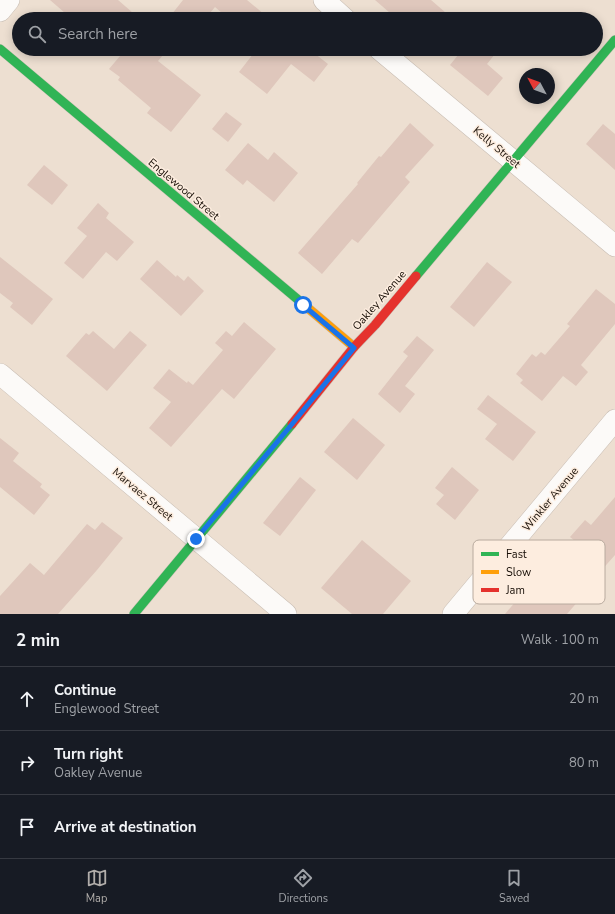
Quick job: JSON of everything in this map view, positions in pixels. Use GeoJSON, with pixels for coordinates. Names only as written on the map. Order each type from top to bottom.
{"type":"FeatureCollection","features":[{"type":"Feature","properties":{"kind":"street"},"geometry":{"type":"LineString","coordinates":[[0,11],[9,0]]}},
{"type":"Feature","properties":{"kind":"street"},"geometry":{"type":"LineString","coordinates":[[325,0],[338,12]]}},
{"type":"Feature","properties":{"kind":"street","name":"Oakley Avenue"},"geometry":{"type":"LineString","coordinates":[[603,54],[615,40]]}},
{"type":"Feature","properties":{"kind":"street","name":"Englewood Street"},"geometry":{"type":"LineString","coordinates":[[0,49],[354,348]]}},
{"type":"Feature","properties":{"kind":"street","name":"Kelly Street"},"geometry":{"type":"LineString","coordinates":[[387,56],[615,246]]}},
{"type":"Feature","properties":{"kind":"street","name":"Oakley Avenue"},"geometry":{"type":"LineString","coordinates":[[134,614],[354,348],[602,56]]}},
{"type":"Feature","properties":{"kind":"street","name":"Marvaez Street"},"geometry":{"type":"LineString","coordinates":[[0,374],[286,614]]}},
{"type":"Feature","properties":{"kind":"street","name":"Winkler Avenue"},"geometry":{"type":"LineString","coordinates":[[515,540],[615,420]]}},
{"type":"Feature","properties":{"kind":"street","name":"Winkler Avenue"},"geometry":{"type":"LineString","coordinates":[[453,614],[473,590]]}},
{"type":"Feature","properties":{"kind":"building"},"geometry":{"type":"Polygon","coordinates":[[[50,0],[118,0],[132,12],[64,12],[50,0]]]}},
{"type":"Feature","properties":{"kind":"building"},"geometry":{"type":"Polygon","coordinates":[[[183,0],[247,0],[262,12],[221,12],[215,7],[211,12],[174,12],[183,0]]]}},
{"type":"Feature","properties":{"kind":"building"},"geometry":{"type":"Polygon","coordinates":[[[375,0],[431,0],[445,12],[389,12],[375,0]]]}},
{"type":"Feature","properties":{"kind":"building"},"geometry":{"type":"Polygon","coordinates":[[[120,56],[162,56],[158,61],[201,95],[171,132],[147,113],[151,108],[118,80],[120,77],[109,69],[120,56]]]}},
{"type":"Feature","properties":{"kind":"building"},"geometry":{"type":"Polygon","coordinates":[[[252,56],[318,56],[328,64],[314,82],[291,64],[267,94],[239,72],[252,56]]]}},
{"type":"Feature","properties":{"kind":"building"},"geometry":{"type":"Polygon","coordinates":[[[457,56],[493,56],[487,64],[503,78],[488,96],[450,65],[457,56]]]}},
{"type":"Feature","properties":{"kind":"building"},"geometry":{"type":"Polygon","coordinates":[[[226,112],[242,124],[228,142],[212,129],[226,112]]]}},
{"type":"Feature","properties":{"kind":"building"},"geometry":{"type":"Polygon","coordinates":[[[410,123],[434,145],[405,177],[410,182],[358,243],[352,239],[322,274],[298,253],[358,184],[357,183],[379,156],[381,157],[410,123]]]}},
{"type":"Feature","properties":{"kind":"building"},"geometry":{"type":"Polygon","coordinates":[[[603,124],[615,134],[615,170],[586,144],[603,124]]]}},
{"type":"Feature","properties":{"kind":"building"},"geometry":{"type":"Polygon","coordinates":[[[248,143],[268,160],[274,152],[298,173],[274,202],[247,180],[243,185],[225,170],[248,143]]]}},
{"type":"Feature","properties":{"kind":"building"},"geometry":{"type":"Polygon","coordinates":[[[44,165],[68,185],[52,205],[27,185],[44,165]]]}},
{"type":"Feature","properties":{"kind":"building"},"geometry":{"type":"Polygon","coordinates":[[[98,203],[109,213],[106,218],[134,242],[117,261],[106,252],[83,279],[64,263],[87,236],[77,228],[98,203]]]}},
{"type":"Feature","properties":{"kind":"building"},"geometry":{"type":"Polygon","coordinates":[[[0,257],[53,299],[32,325],[10,307],[13,303],[0,293],[0,257]]]}},
{"type":"Feature","properties":{"kind":"building"},"geometry":{"type":"Polygon","coordinates":[[[157,260],[176,277],[177,275],[184,281],[188,276],[204,291],[181,316],[140,279],[157,260]]]}},
{"type":"Feature","properties":{"kind":"building"},"geometry":{"type":"Polygon","coordinates":[[[487,262],[512,282],[474,327],[450,307],[487,262]]]}},
{"type":"Feature","properties":{"kind":"building"},"geometry":{"type":"Polygon","coordinates":[[[596,289],[615,304],[615,324],[581,365],[588,372],[576,386],[563,376],[542,401],[520,383],[523,380],[516,374],[532,354],[536,357],[541,352],[545,355],[570,326],[567,324],[596,289]]]}},
{"type":"Feature","properties":{"kind":"building"},"geometry":{"type":"Polygon","coordinates":[[[244,322],[276,349],[234,399],[222,389],[171,447],[149,428],[171,402],[153,388],[169,369],[187,383],[188,381],[193,385],[223,350],[215,343],[226,331],[232,336],[244,322]]]}},
{"type":"Feature","properties":{"kind":"building"},"geometry":{"type":"Polygon","coordinates":[[[93,331],[114,349],[130,331],[147,345],[107,391],[66,356],[86,333],[89,335],[93,331]]]}},
{"type":"Feature","properties":{"kind":"building"},"geometry":{"type":"Polygon","coordinates":[[[417,336],[434,350],[405,386],[415,394],[400,413],[378,394],[408,356],[403,352],[417,336]]]}},
{"type":"Feature","properties":{"kind":"building"},"geometry":{"type":"Polygon","coordinates":[[[488,395],[536,432],[513,461],[485,439],[497,424],[477,409],[488,395]]]}},
{"type":"Feature","properties":{"kind":"building"},"geometry":{"type":"Polygon","coordinates":[[[353,418],[385,445],[357,480],[324,452],[353,418]]]}},
{"type":"Feature","properties":{"kind":"building"},"geometry":{"type":"Polygon","coordinates":[[[0,438],[19,453],[13,461],[42,484],[40,487],[50,495],[34,515],[0,487],[0,438]]]}},
{"type":"Feature","properties":{"kind":"building"},"geometry":{"type":"Polygon","coordinates":[[[452,467],[479,490],[455,520],[436,504],[444,495],[435,488],[452,467]]]}},
{"type":"Feature","properties":{"kind":"building"},"geometry":{"type":"Polygon","coordinates":[[[300,477],[316,490],[280,536],[263,523],[300,477]]]}},
{"type":"Feature","properties":{"kind":"building"},"geometry":{"type":"Polygon","coordinates":[[[615,497],[615,555],[605,566],[605,540],[574,540],[570,537],[585,520],[591,525],[615,497]]]}},
{"type":"Feature","properties":{"kind":"building"},"geometry":{"type":"Polygon","coordinates":[[[102,522],[123,538],[58,614],[0,614],[0,596],[30,563],[44,575],[87,524],[95,530],[102,522]]]}},
{"type":"Feature","properties":{"kind":"building"},"geometry":{"type":"Polygon","coordinates":[[[362,540],[411,581],[383,614],[352,614],[321,588],[362,540]]]}},
{"type":"Feature","properties":{"kind":"building"},"geometry":{"type":"Polygon","coordinates":[[[514,604],[576,604],[567,614],[505,614],[514,604]]]}},
{"type":"Feature","properties":{"kind":"traffic: fast"},"geometry":{"type":"LineString","coordinates":[[603,54],[615,40]]}},
{"type":"Feature","properties":{"kind":"traffic: fast"},"geometry":{"type":"LineString","coordinates":[[0,49],[302,303]]}},
{"type":"Feature","properties":{"kind":"traffic: fast"},"geometry":{"type":"LineString","coordinates":[[416,276],[602,56]]}},
{"type":"Feature","properties":{"kind":"traffic: fast"},"geometry":{"type":"LineString","coordinates":[[134,614],[292,424]]}},
{"type":"Feature","properties":{"kind":"traffic: slow"},"geometry":{"type":"LineString","coordinates":[[302,303],[354,347]]}},
{"type":"Feature","properties":{"kind":"traffic: jam"},"geometry":{"type":"LineString","coordinates":[[292,424],[354,347],[375,325],[416,276]]}},
{"type":"Feature","properties":{"kind":"route"},"geometry":{"type":"LineString","coordinates":[[196,539],[354,348],[303,305]]}}]}
